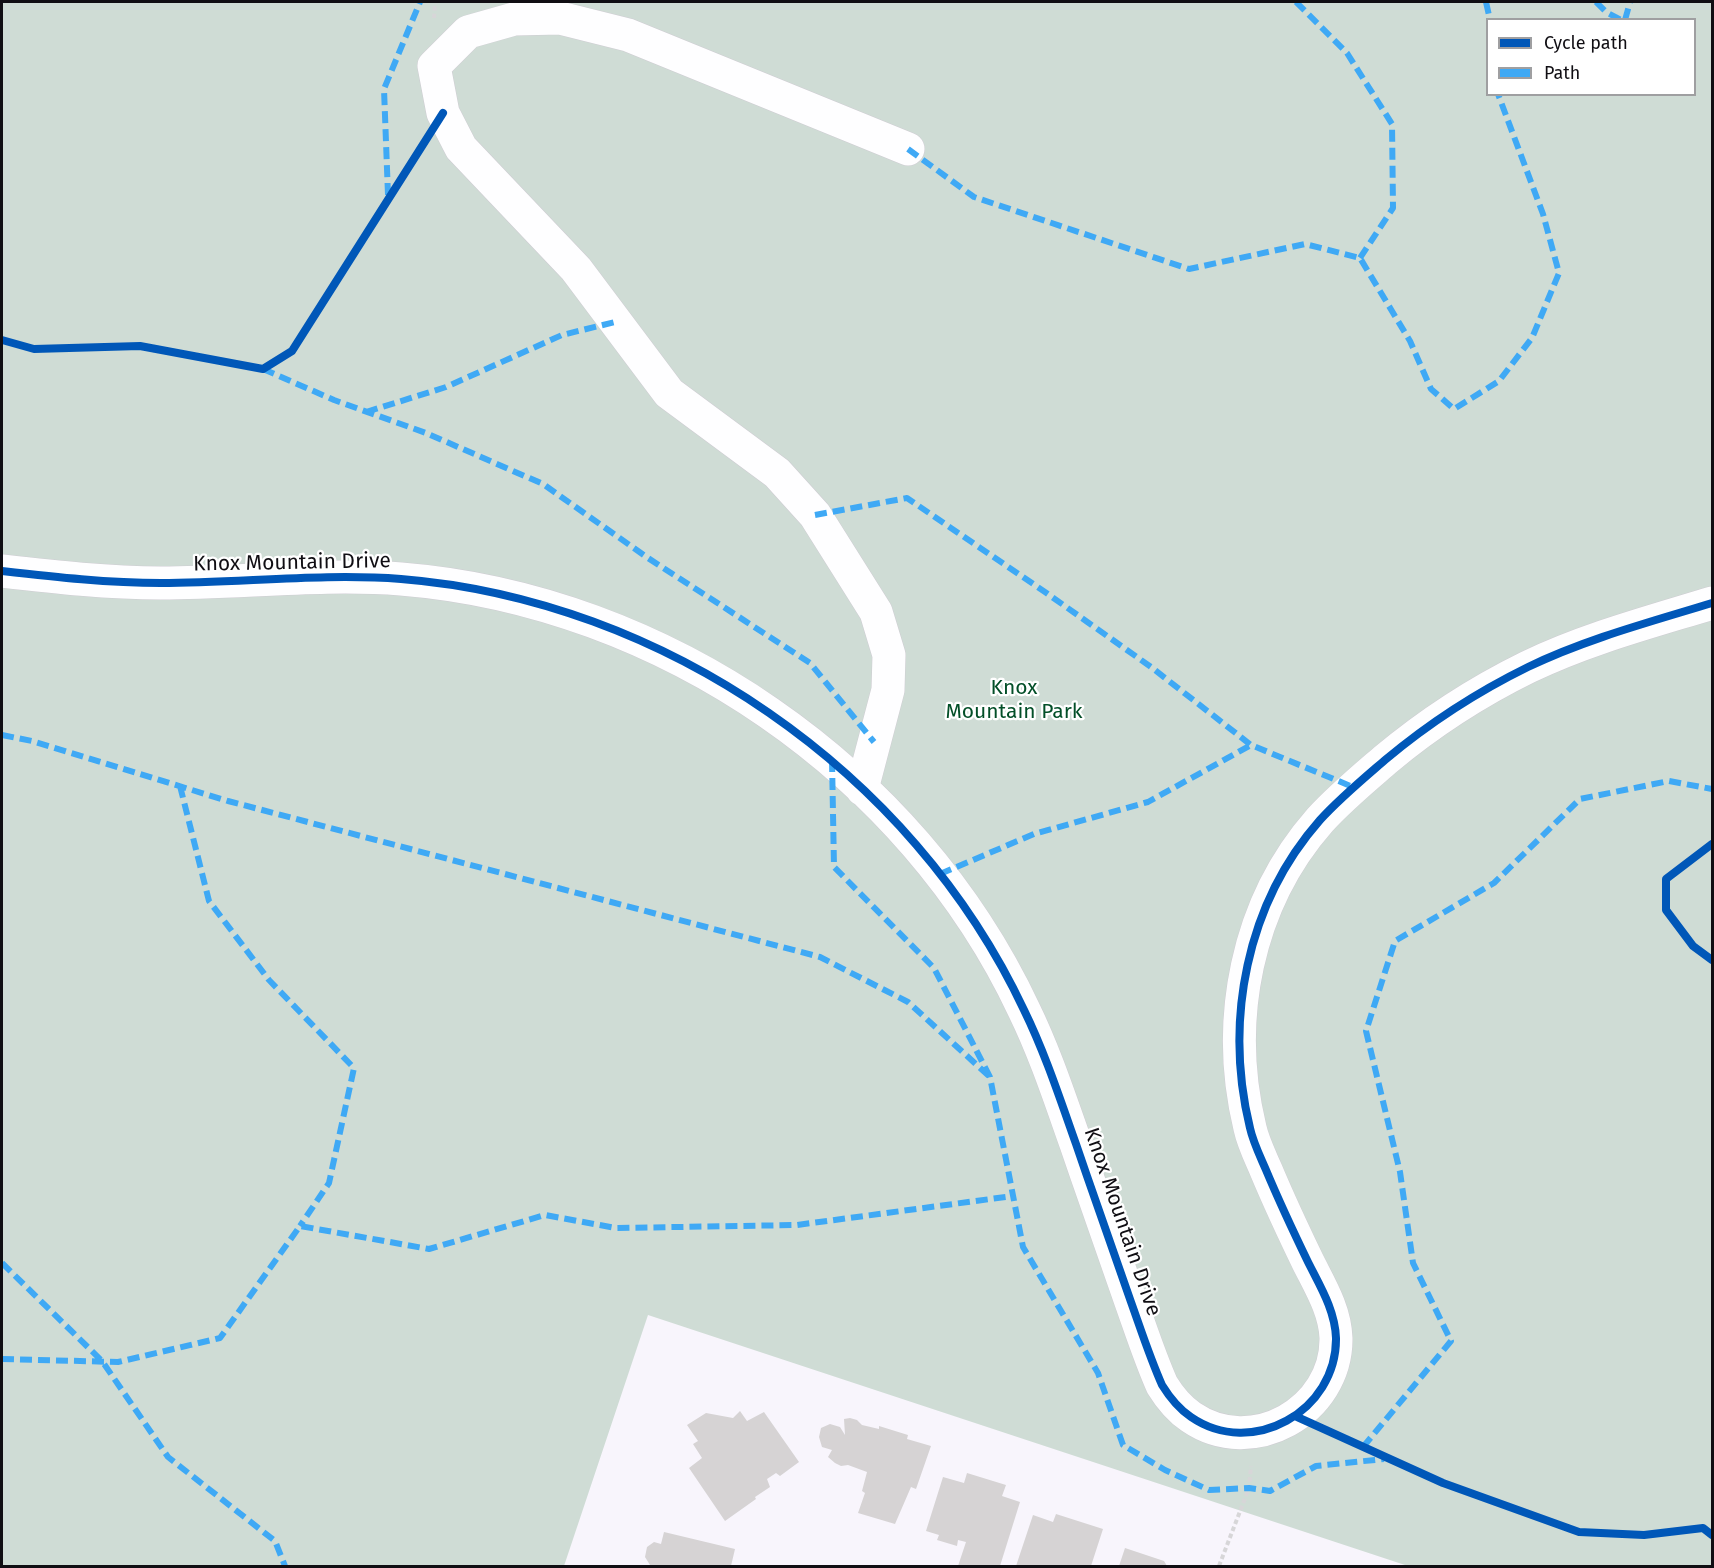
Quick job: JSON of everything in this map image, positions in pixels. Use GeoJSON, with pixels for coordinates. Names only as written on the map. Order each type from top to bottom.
{"type":"FeatureCollection","features":[{"type":"Feature","properties":{"kind":"street"},"geometry":{"type":"LineString","coordinates":[[862,789],[888,690],[889,655],[876,612],[815,515],[777,473],[669,393],[576,268],[461,148],[443,113],[434,66],[468,32],[514,20],[560,18],[628,35],[908,149]]}},
{"type":"Feature","properties":{"kind":"street","name":"Knox Mountain Drive"},"geometry":{"type":"LineString","coordinates":[[2,571],[75,579],[160,583],[324,576],[402,579],[480,590],[546,606],[631,636],[702,670],[769,712],[832,760],[889,814],[940,874],[985,939],[1024,1008],[1054,1081],[1161,1385],[1170,1398],[1193,1419],[1222,1431],[1253,1432],[1282,1424],[1307,1407],[1325,1383],[1335,1355],[1336,1340],[1331,1310],[1285,1215],[1250,1132],[1241,1086],[1238,1039],[1242,991],[1252,945],[1269,901],[1291,859],[1319,821],[1353,788],[1407,741],[1466,701],[1528,667],[1593,639],[1713,603]]}},
{"type":"Feature","properties":{"kind":"path"},"geometry":{"type":"LineString","coordinates":[[1219,1566],[1250,1488],[1253,1432]]}},
{"type":"Feature","properties":{"kind":"green space","name":"Knox Mountain Park"},"geometry":{"type":"Polygon","coordinates":[[[2,2],[1712,2],[1712,1566],[1408,1566],[648,1315],[564,1566],[2,1566],[2,2]]]}},
{"type":"Feature","properties":{"kind":"building"},"geometry":{"type":"Polygon","coordinates":[[[740,1411],[747,1421],[764,1412],[799,1462],[780,1476],[776,1473],[767,1479],[770,1487],[725,1521],[689,1468],[702,1458],[693,1444],[698,1441],[687,1425],[706,1413],[733,1418],[740,1411]]]}},
{"type":"Feature","properties":{"kind":"building"},"geometry":{"type":"Polygon","coordinates":[[[850,1418],[862,1425],[879,1429],[879,1426],[908,1435],[907,1439],[931,1446],[916,1489],[911,1487],[895,1524],[858,1513],[865,1493],[862,1491],[867,1472],[835,1463],[828,1457],[832,1450],[822,1447],[819,1437],[821,1428],[830,1424],[840,1427],[845,1435],[844,1419],[850,1418]]]}},
{"type":"Feature","properties":{"kind":"building"},"geometry":{"type":"Polygon","coordinates":[[[967,1473],[1006,1485],[1002,1496],[1020,1502],[1000,1566],[958,1566],[966,1542],[958,1540],[957,1546],[937,1540],[939,1535],[926,1531],[943,1477],[964,1483],[967,1473]]]}},
{"type":"Feature","properties":{"kind":"building"},"geometry":{"type":"Polygon","coordinates":[[[1056,1514],[1103,1529],[1091,1566],[1016,1566],[1033,1515],[1053,1522],[1056,1514]]]}},
{"type":"Feature","properties":{"kind":"building"},"geometry":{"type":"Polygon","coordinates":[[[664,1532],[735,1549],[731,1566],[650,1565],[645,1557],[647,1547],[654,1542],[661,1544],[664,1532]]]}},
{"type":"Feature","properties":{"kind":"building"},"geometry":{"type":"Polygon","coordinates":[[[1125,1548],[1164,1561],[1167,1566],[1119,1566],[1125,1548]]]}},
{"type":"Feature","properties":{"kind":"marked path"},"geometry":{"type":"LineString","coordinates":[[388,195],[384,89],[420,2]]}},
{"type":"Feature","properties":{"kind":"marked path"},"geometry":{"type":"LineString","coordinates":[[1296,2],[1347,53],[1392,124],[1393,208],[1360,258]]}},
{"type":"Feature","properties":{"kind":"marked path"},"geometry":{"type":"LineString","coordinates":[[1486,2],[1490,18]]}},
{"type":"Feature","properties":{"kind":"marked path"},"geometry":{"type":"LineString","coordinates":[[1596,2],[1606,12],[1617,18]]}},
{"type":"Feature","properties":{"kind":"marked path"},"geometry":{"type":"LineString","coordinates":[[1626,18],[1630,2]]}},
{"type":"Feature","properties":{"kind":"marked path"},"geometry":{"type":"LineString","coordinates":[[908,149],[974,197],[1189,269],[1305,244],[1360,258],[1410,341],[1431,389],[1454,409],[1499,381],[1532,338],[1559,273],[1543,214],[1499,96]]}},
{"type":"Feature","properties":{"kind":"marked path"},"geometry":{"type":"LineString","coordinates":[[366,412],[446,387],[562,335],[615,322]]}},
{"type":"Feature","properties":{"kind":"marked path"},"geometry":{"type":"LineString","coordinates":[[263,369],[334,400],[426,433],[543,484],[648,558],[810,663],[874,742]]}},
{"type":"Feature","properties":{"kind":"marked path"},"geometry":{"type":"LineString","coordinates":[[815,515],[907,498],[1151,667],[1251,745],[1353,787]]}},
{"type":"Feature","properties":{"kind":"marked path"},"geometry":{"type":"LineString","coordinates":[[2,735],[32,741],[228,801],[820,957],[908,1002],[990,1077]]}},
{"type":"Feature","properties":{"kind":"marked path"},"geometry":{"type":"LineString","coordinates":[[940,874],[1034,834],[1148,802],[1251,745]]}},
{"type":"Feature","properties":{"kind":"marked path"},"geometry":{"type":"LineString","coordinates":[[832,760],[834,867],[934,968],[990,1077],[1023,1247],[1098,1373],[1123,1445],[1165,1470],[1209,1490],[1249,1488],[1270,1491],[1316,1466],[1384,1459]]}},
{"type":"Feature","properties":{"kind":"marked path"},"geometry":{"type":"LineString","coordinates":[[1363,1447],[1451,1341],[1413,1263],[1400,1172],[1366,1031],[1395,941],[1494,883],[1580,799],[1669,781],[1712,789]]}},
{"type":"Feature","properties":{"kind":"marked path"},"geometry":{"type":"LineString","coordinates":[[180,786],[209,901],[269,980],[354,1068],[329,1183],[300,1226]]}},
{"type":"Feature","properties":{"kind":"marked path"},"geometry":{"type":"LineString","coordinates":[[2,1359],[118,1362],[220,1338],[300,1226],[429,1249],[545,1215],[616,1228],[797,1225],[1013,1196]]}},
{"type":"Feature","properties":{"kind":"marked path"},"geometry":{"type":"LineString","coordinates":[[2,1263],[102,1361],[168,1457],[275,1541],[285,1566]]}},
{"type":"Feature","properties":{"kind":"cycle path"},"geometry":{"type":"LineString","coordinates":[[2,340],[34,349],[140,346],[263,369],[292,351],[443,113]]}},
{"type":"Feature","properties":{"kind":"cycle path"},"geometry":{"type":"LineString","coordinates":[[2,571],[141,583],[371,577],[401,579],[498,594],[593,622],[684,662],[769,713],[847,774],[916,845],[976,924],[1024,1010],[1039,1043],[1162,1385],[1175,1403],[1191,1417],[1215,1429],[1240,1433],[1264,1430],[1287,1421],[1307,1406],[1322,1387],[1333,1364],[1336,1338],[1333,1318],[1326,1298],[1286,1216],[1255,1144],[1243,1087],[1240,1047],[1241,1006],[1258,926],[1274,889],[1295,853],[1320,820],[1401,747],[1454,709],[1490,687],[1550,657],[1618,632],[1712,603]]}},
{"type":"Feature","properties":{"kind":"cycle path"},"geometry":{"type":"LineString","coordinates":[[1712,844],[1666,879],[1666,910],[1693,946],[1712,960]]}},
{"type":"Feature","properties":{"kind":"cycle path"},"geometry":{"type":"LineString","coordinates":[[1295,1416],[1443,1483],[1579,1532],[1644,1535],[1703,1528],[1712,1535]]}}]}
